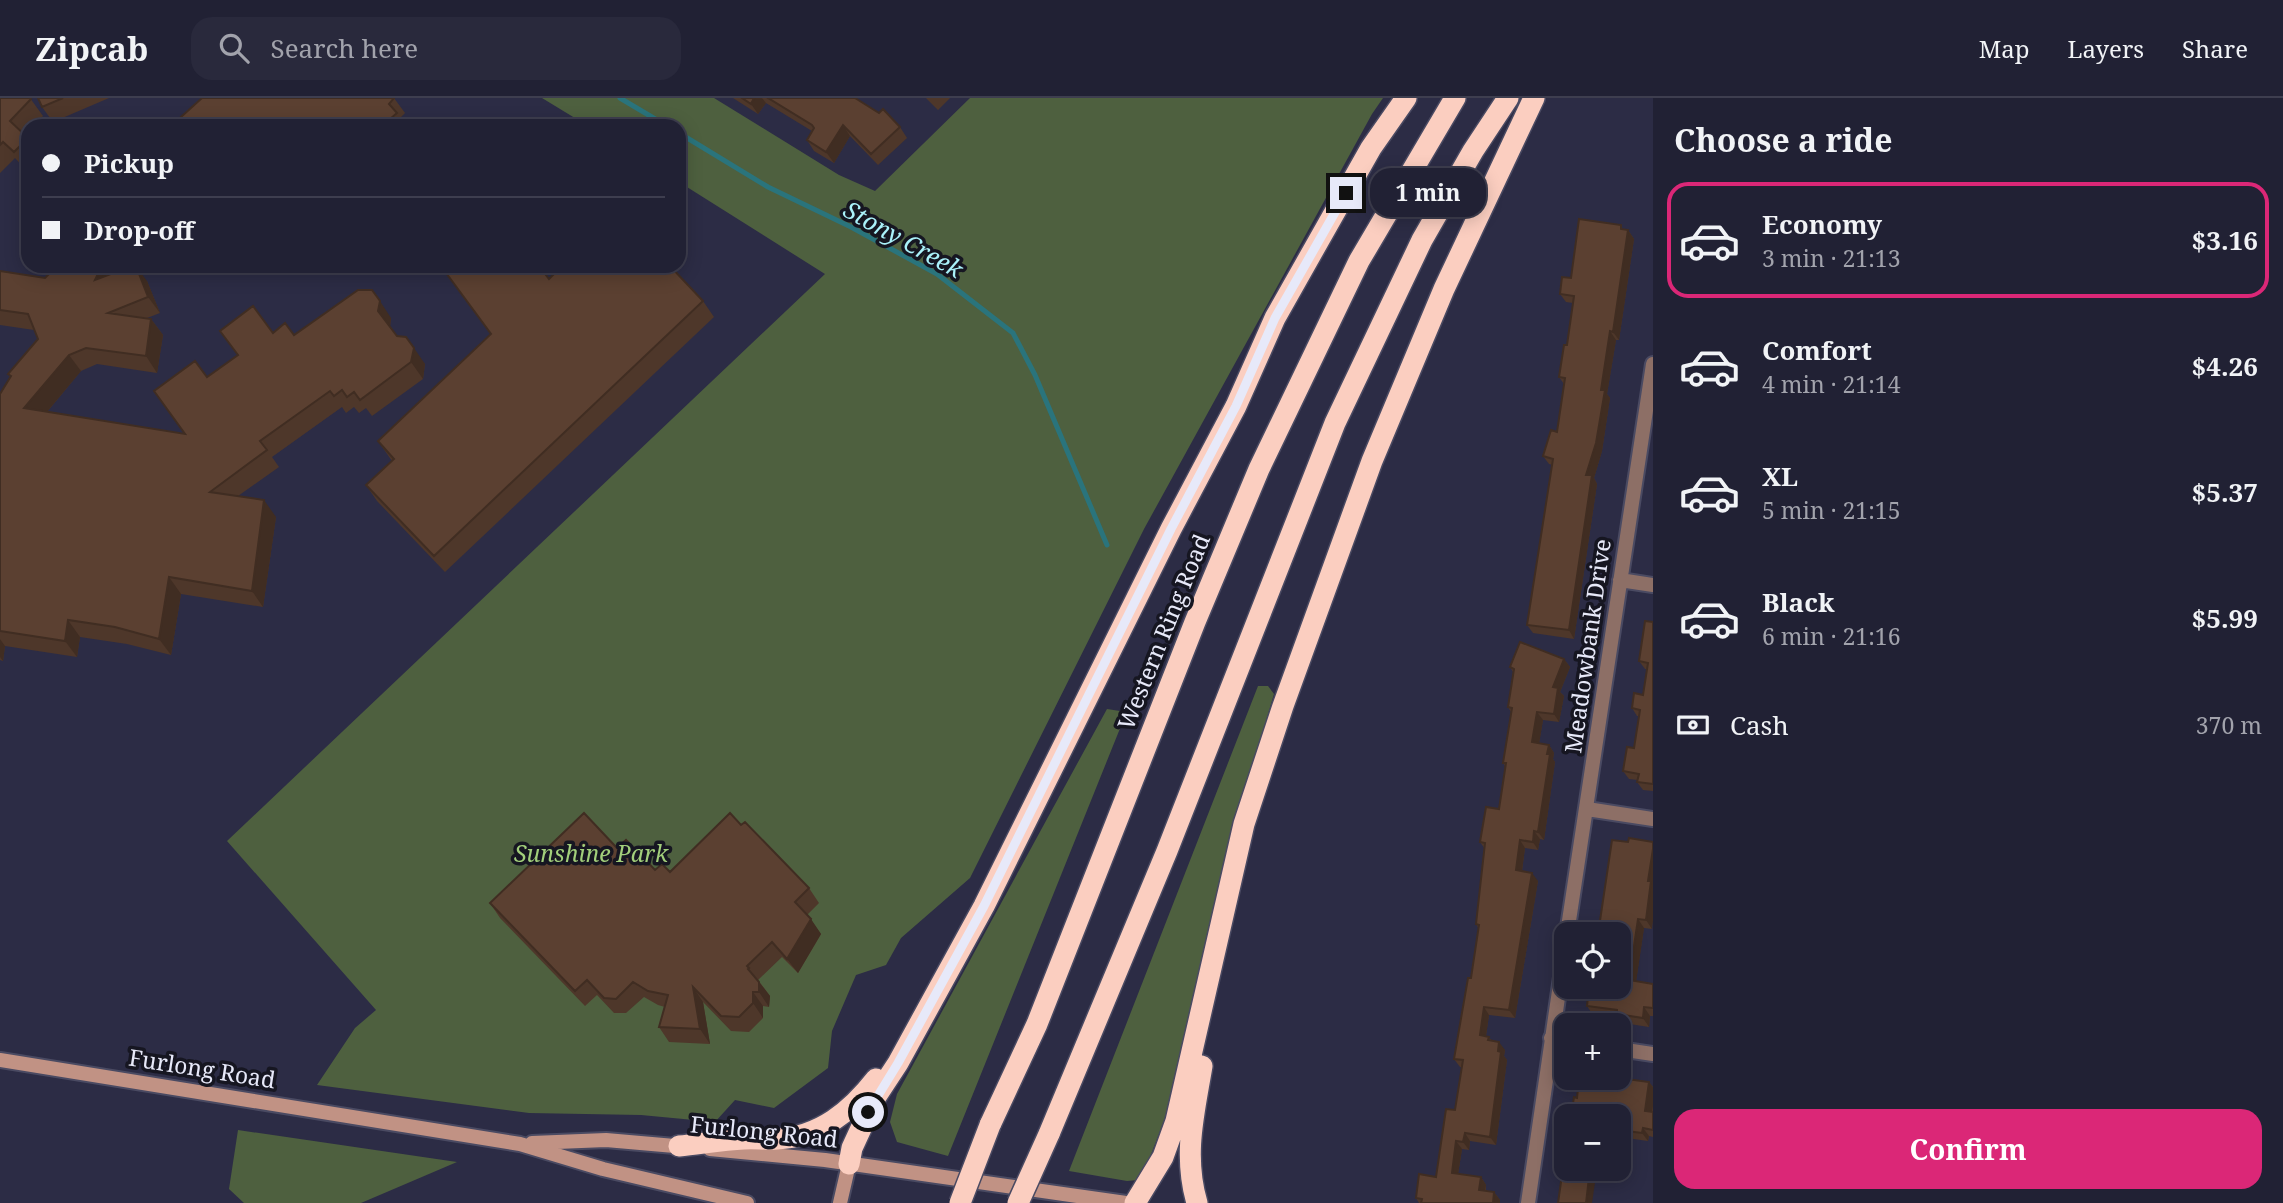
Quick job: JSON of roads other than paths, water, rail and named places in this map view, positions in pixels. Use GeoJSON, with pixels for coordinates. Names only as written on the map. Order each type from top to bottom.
{"type":"FeatureCollection","features":[{"type":"Feature","properties":{"kind":"highway"},"geometry":{"type":"LineString","coordinates":[[849,1164],[852,1148],[875,1098],[898,1063],[984,906],[1171,529],[1236,406],[1275,318],[1371,148],[1406,98]]}},
{"type":"Feature","properties":{"kind":"highway","name":"Western Ring Road"},"geometry":{"type":"LineString","coordinates":[[960,1203],[990,1125],[1037,1024],[1195,622],[1259,469],[1359,261],[1455,98]]}},
{"type":"Feature","properties":{"kind":"highway"},"geometry":{"type":"LineString","coordinates":[[1018,1203],[1167,851],[1335,423],[1422,240],[1473,151],[1508,98]]}},
{"type":"Feature","properties":{"kind":"highway"},"geometry":{"type":"LineString","coordinates":[[1135,1203],[1163,1157],[1176,1121],[1244,824],[1283,706],[1372,461],[1444,289],[1534,98]]}},
{"type":"Feature","properties":{"kind":"highway"},"geometry":{"type":"LineString","coordinates":[[1197,1203],[1190,1180],[1190,1142],[1223,918]]}},
{"type":"Feature","properties":{"kind":"highway"},"geometry":{"type":"LineString","coordinates":[[679,1146],[793,1137],[818,1130],[843,1115],[863,1095],[911,1037]]}},
{"type":"Feature","properties":{"kind":"main road","name":"Furlong Road"},"geometry":{"type":"LineString","coordinates":[[0,1060],[520,1144],[603,1168],[747,1203]]}},
{"type":"Feature","properties":{"kind":"main road","name":"Furlong Road"},"geometry":{"type":"LineString","coordinates":[[520,1144],[606,1140],[679,1146],[849,1164],[1126,1203]]}},
{"type":"Feature","properties":{"kind":"main road"},"geometry":{"type":"LineString","coordinates":[[840,1203],[849,1164]]}},
{"type":"Feature","properties":{"kind":"street","name":"Meadowbank Drive"},"geometry":{"type":"LineString","coordinates":[[1569,922],[1653,364]]}},
{"type":"Feature","properties":{"kind":"street"},"geometry":{"type":"LineString","coordinates":[[1620,580],[1653,585]]}},
{"type":"Feature","properties":{"kind":"street"},"geometry":{"type":"LineString","coordinates":[[1587,809],[1653,819]]}},
{"type":"Feature","properties":{"kind":"street"},"geometry":{"type":"LineString","coordinates":[[1631,1051],[1653,1054]]}},
{"type":"Feature","properties":{"kind":"street"},"geometry":{"type":"LineString","coordinates":[[1528,1203],[1554,1066]]}},
{"type":"Feature","properties":{"kind":"waterway","name":"Stony Creek"},"geometry":{"type":"LineString","coordinates":[[620,98],[655,119]]}},
{"type":"Feature","properties":{"kind":"waterway","name":"Stony Creek"},"geometry":{"type":"LineString","coordinates":[[686,137],[768,187],[851,227],[937,274],[1013,333],[1035,375],[1107,545]]}},
{"type":"Feature","properties":{"kind":"park label","name":"Sunshine Park"},"geometry":{"type":"Point","coordinates":[591,854]}}]}
